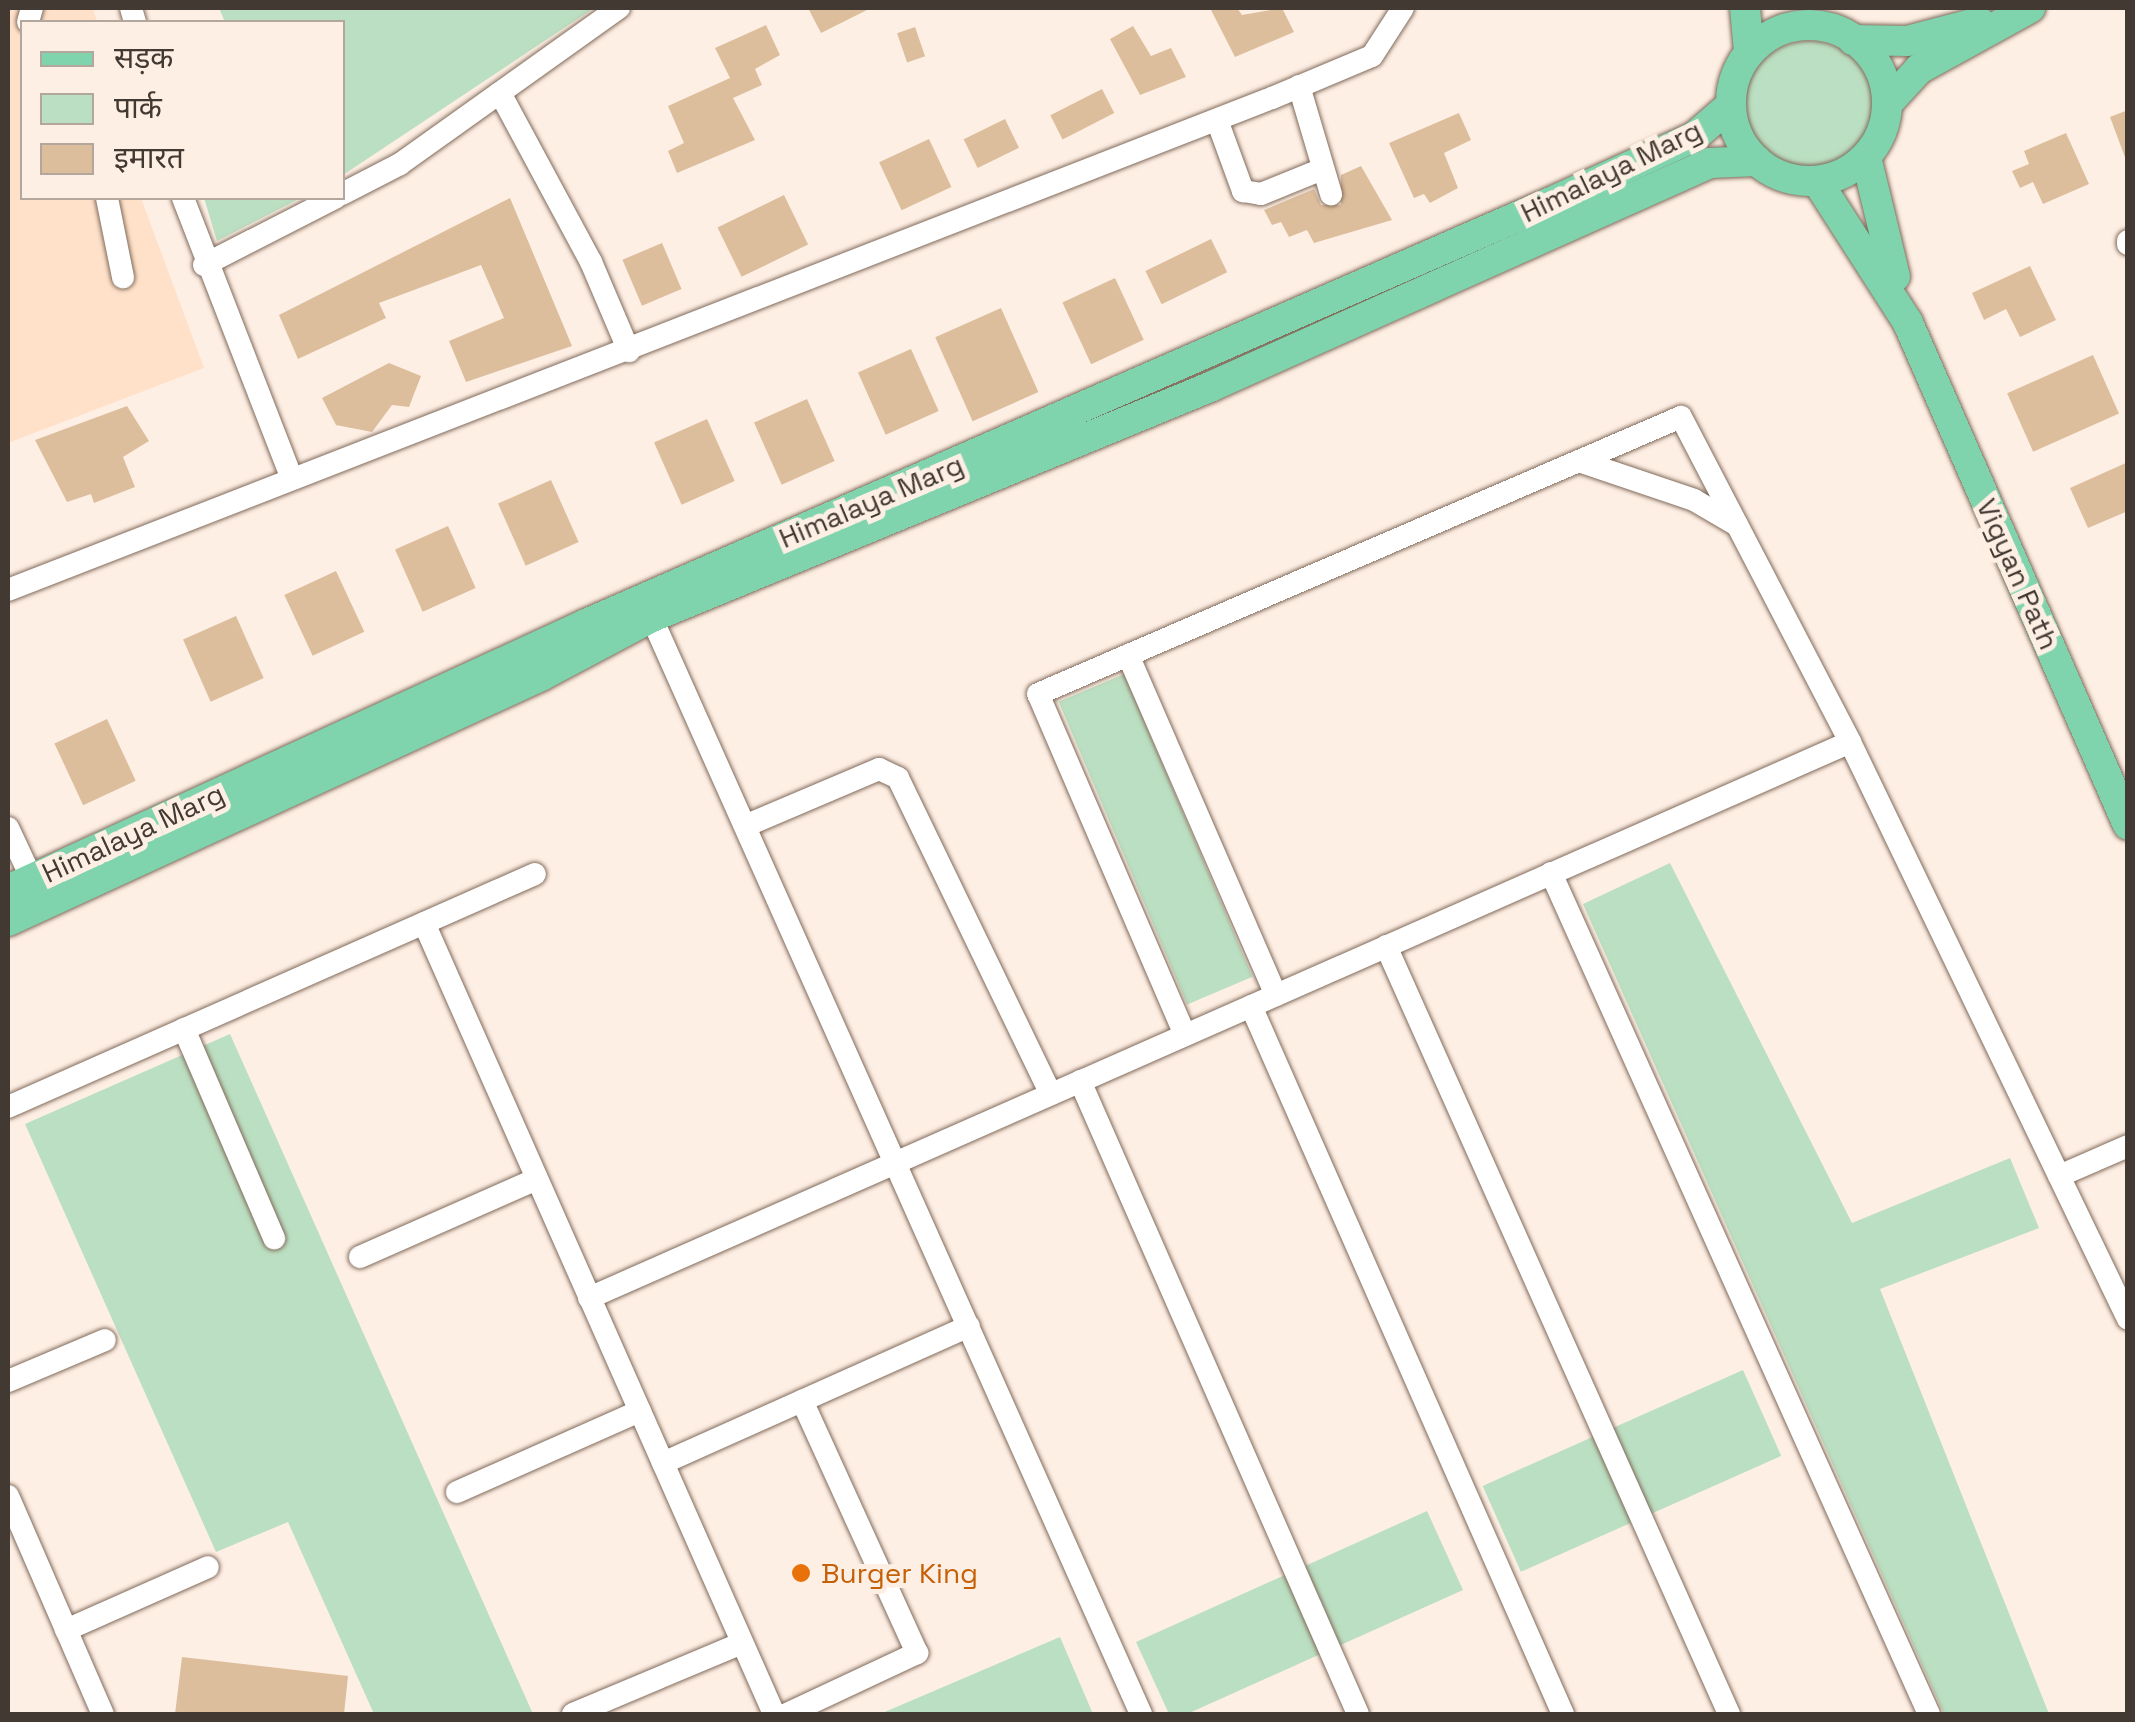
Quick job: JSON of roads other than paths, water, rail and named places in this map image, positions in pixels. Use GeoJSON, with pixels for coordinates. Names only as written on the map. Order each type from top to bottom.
{"type":"FeatureCollection","features":[{"type":"Feature","properties":{"kind":"main road"},"geometry":{"type":"LineString","coordinates":[[1746,8],[1749,52],[1730,106],[1738,136],[1756,161],[1783,177],[1817,180],[1866,157],[1888,103],[1919,69],[2024,10]]}},
{"type":"Feature","properties":{"kind":"main road"},"geometry":{"type":"LineString","coordinates":[[1749,52],[1796,16],[1853,40],[1908,40],[2024,10]]}},
{"type":"Feature","properties":{"kind":"main road"},"geometry":{"type":"LineString","coordinates":[[1853,40],[1880,68],[1888,103]]}},
{"type":"Feature","properties":{"kind":"main road","name":"Himalaya Marg"},"geometry":{"type":"LineString","coordinates":[[8,921],[28,891],[1558,199],[1694,136],[1730,106]]}},
{"type":"Feature","properties":{"kind":"main road","name":"Vigyan Path"},"geometry":{"type":"LineString","coordinates":[[1866,157],[1908,323]]}},
{"type":"Feature","properties":{"kind":"main road","name":"Himalaya Marg"},"geometry":{"type":"LineString","coordinates":[[648,608],[1210,386],[1710,163],[1756,161]]}},
{"type":"Feature","properties":{"kind":"main road","name":"Vigyan Path"},"geometry":{"type":"LineString","coordinates":[[1817,180],[1908,323],[2128,825]]}},
{"type":"Feature","properties":{"kind":"street"},"geometry":{"type":"LineString","coordinates":[[345,192],[500,94],[619,8]]}},
{"type":"Feature","properties":{"kind":"street"},"geometry":{"type":"LineString","coordinates":[[8,590],[292,477],[629,351],[1372,56],[1403,8]]}},
{"type":"Feature","properties":{"kind":"street"},"geometry":{"type":"LineString","coordinates":[[1300,86],[1324,150],[1320,170],[1332,194]]}},
{"type":"Feature","properties":{"kind":"street"},"geometry":{"type":"LineString","coordinates":[[500,94],[592,262],[629,351]]}},
{"type":"Feature","properties":{"kind":"street"},"geometry":{"type":"LineString","coordinates":[[1216,120],[1244,191],[1260,194],[1320,170]]}},
{"type":"Feature","properties":{"kind":"street"},"geometry":{"type":"LineString","coordinates":[[107,200],[123,277]]}},
{"type":"Feature","properties":{"kind":"street"},"geometry":{"type":"LineString","coordinates":[[184,200],[204,265],[292,477]]}},
{"type":"Feature","properties":{"kind":"street"},"geometry":{"type":"LineString","coordinates":[[204,265],[331,200]]}},
{"type":"Feature","properties":{"kind":"street"},"geometry":{"type":"LineString","coordinates":[[1185,1035],[1038,694],[1681,416],[1850,742],[2128,1319]]}},
{"type":"Feature","properties":{"kind":"street"},"geometry":{"type":"LineString","coordinates":[[1579,461],[1694,500],[1737,525]]}},
{"type":"Feature","properties":{"kind":"street"},"geometry":{"type":"LineString","coordinates":[[648,608],[1140,1714]]}},
{"type":"Feature","properties":{"kind":"street"},"geometry":{"type":"LineString","coordinates":[[1128,655],[1276,994]]}},
{"type":"Feature","properties":{"kind":"street"},"geometry":{"type":"LineString","coordinates":[[590,1298],[1850,742]]}},
{"type":"Feature","properties":{"kind":"street"},"geometry":{"type":"LineString","coordinates":[[745,826],[879,769],[898,778],[1052,1094]]}},
{"type":"Feature","properties":{"kind":"street"},"geometry":{"type":"LineString","coordinates":[[8,828],[28,891]]}},
{"type":"Feature","properties":{"kind":"street"},"geometry":{"type":"LineString","coordinates":[[8,1107],[535,874]]}},
{"type":"Feature","properties":{"kind":"street"},"geometry":{"type":"LineString","coordinates":[[1551,874],[1929,1714]]}},
{"type":"Feature","properties":{"kind":"street"},"geometry":{"type":"LineString","coordinates":[[424,923],[774,1714]]}},
{"type":"Feature","properties":{"kind":"street"},"geometry":{"type":"LineString","coordinates":[[1386,946],[1729,1714]]}},
{"type":"Feature","properties":{"kind":"street"},"geometry":{"type":"LineString","coordinates":[[1252,1006],[1563,1714]]}},
{"type":"Feature","properties":{"kind":"street"},"geometry":{"type":"LineString","coordinates":[[184,1029],[274,1238]]}},
{"type":"Feature","properties":{"kind":"street"},"geometry":{"type":"LineString","coordinates":[[1080,1081],[1358,1714]]}},
{"type":"Feature","properties":{"kind":"street"},"geometry":{"type":"LineString","coordinates":[[2058,1176],[2128,1146]]}},
{"type":"Feature","properties":{"kind":"street"},"geometry":{"type":"LineString","coordinates":[[360,1258],[537,1179]]}},
{"type":"Feature","properties":{"kind":"street"},"geometry":{"type":"LineString","coordinates":[[662,1463],[969,1326]]}},
{"type":"Feature","properties":{"kind":"street"},"geometry":{"type":"LineString","coordinates":[[8,1381],[106,1340]]}},
{"type":"Feature","properties":{"kind":"street"},"geometry":{"type":"LineString","coordinates":[[787,1714],[917,1652],[802,1401]]}},
{"type":"Feature","properties":{"kind":"street"},"geometry":{"type":"LineString","coordinates":[[457,1492],[640,1411]]}},
{"type":"Feature","properties":{"kind":"street"},"geometry":{"type":"LineString","coordinates":[[8,1496],[102,1714]]}},
{"type":"Feature","properties":{"kind":"street"},"geometry":{"type":"LineString","coordinates":[[66,1630],[208,1567]]}},
{"type":"Feature","properties":{"kind":"street"},"geometry":{"type":"LineString","coordinates":[[574,1714],[742,1643]]}},
{"type":"Feature","properties":{"kind":"place","name":"Burger King"},"geometry":{"type":"Point","coordinates":[801,1573]}}]}
